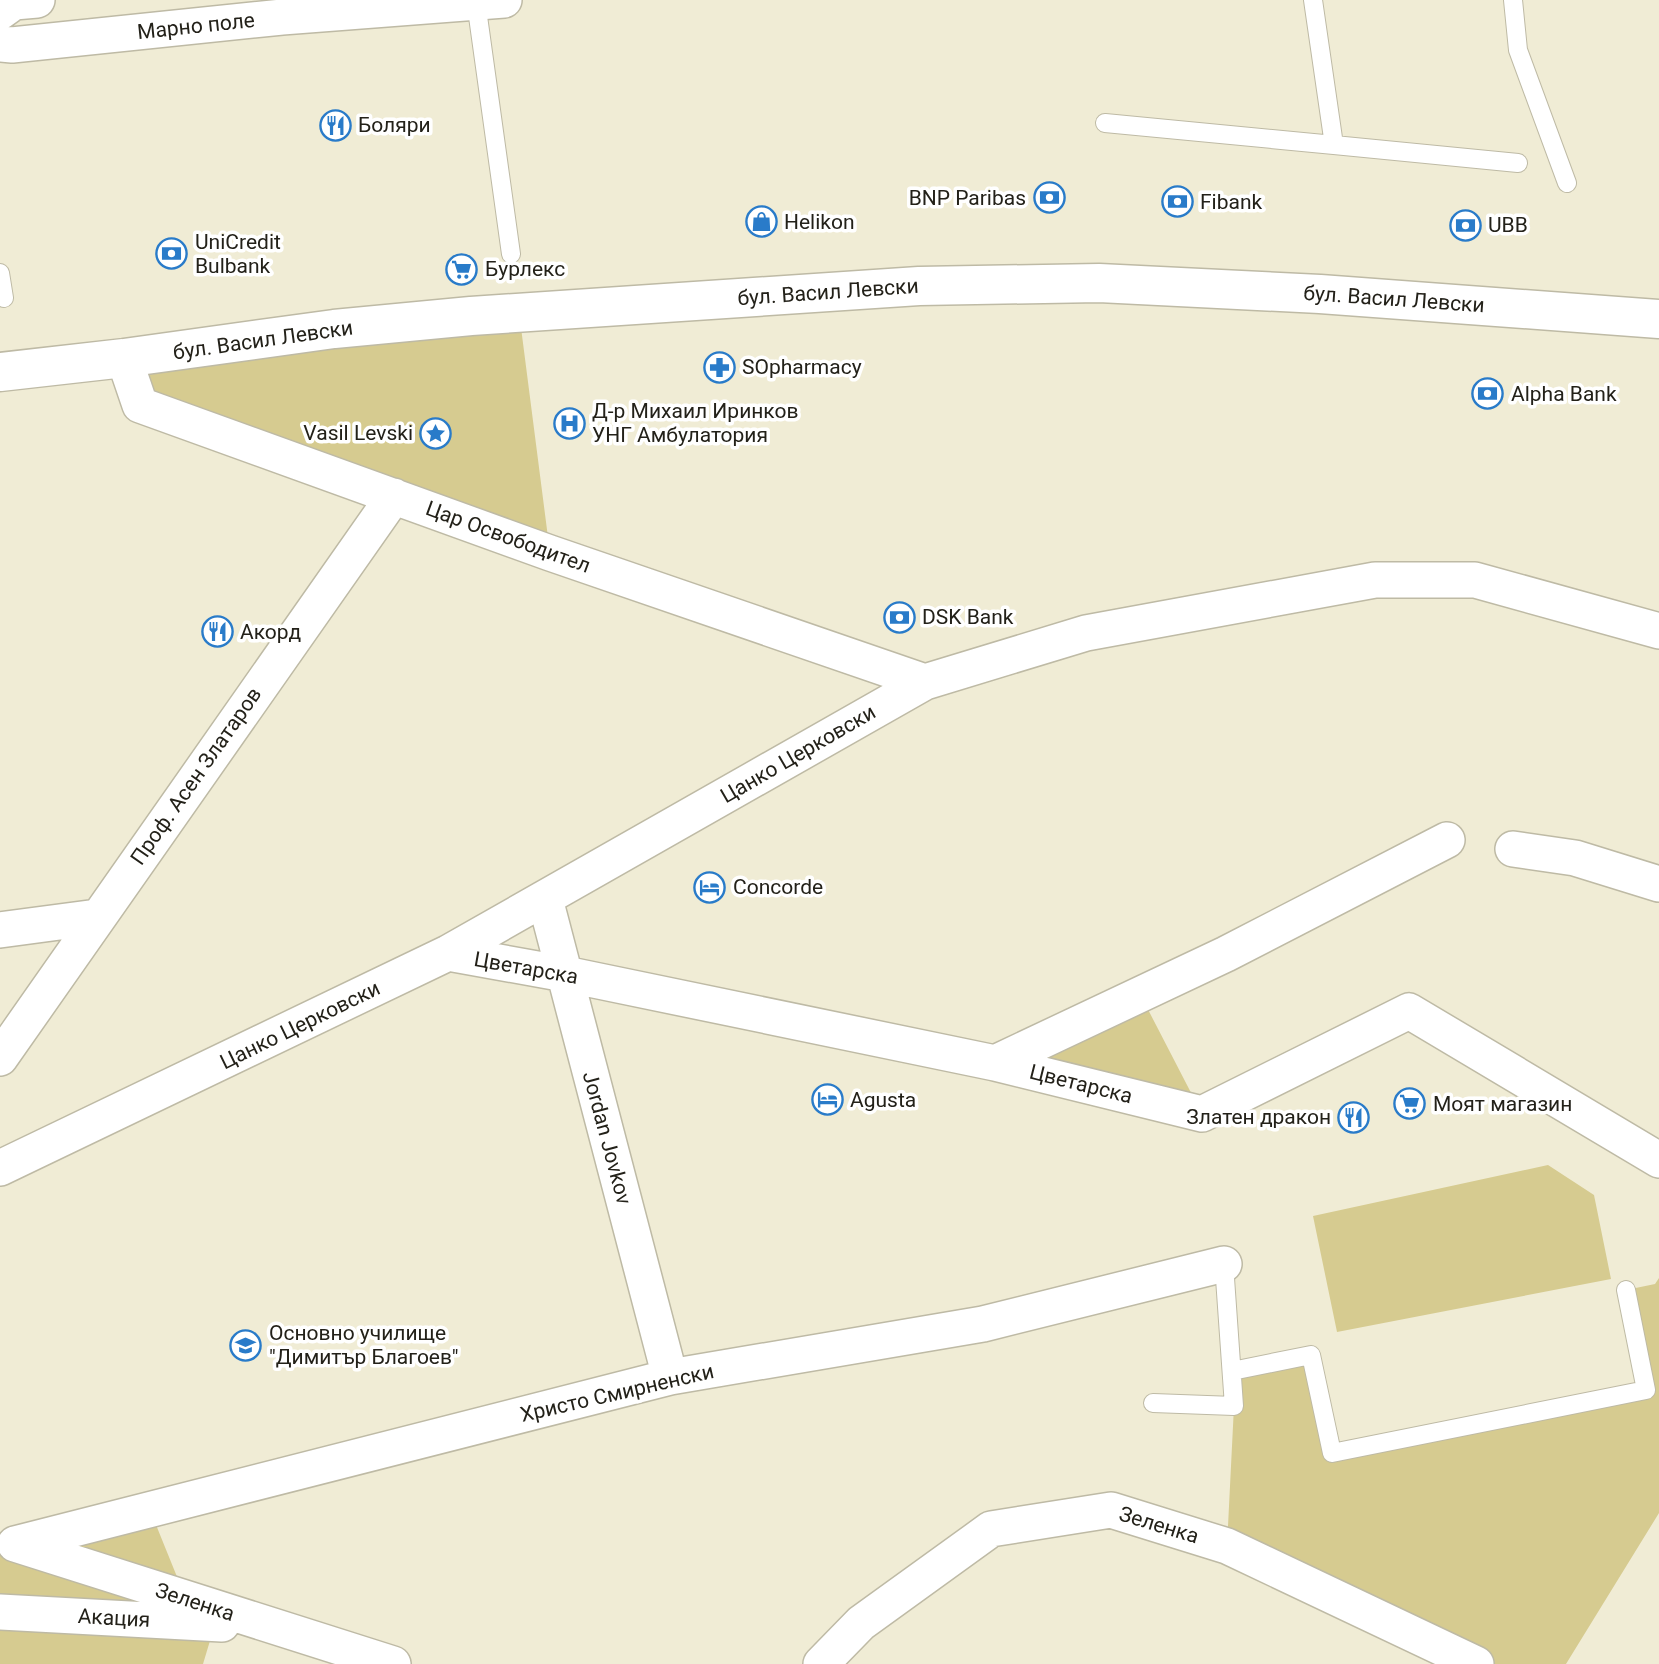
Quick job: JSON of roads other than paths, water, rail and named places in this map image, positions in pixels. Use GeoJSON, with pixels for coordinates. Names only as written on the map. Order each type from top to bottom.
{"type":"FeatureCollection","features":[{"type":"Feature","properties":{"kind":"main road","name":"бул. Васил Левски"},"geometry":{"type":"LineString","coordinates":[[0,372],[334,329],[507,313],[919,286],[1111,284],[1320,294],[1659,319]]}},
{"type":"Feature","properties":{"kind":"street"},"geometry":{"type":"LineString","coordinates":[[0,12],[14,2],[37,0]]}},
{"type":"Feature","properties":{"kind":"street","name":"Марно поле"},"geometry":{"type":"LineString","coordinates":[[0,44],[485,1]]}},
{"type":"Feature","properties":{"kind":"street","name":"Цар Освободител"},"geometry":{"type":"LineString","coordinates":[[124,358],[140,405],[563,557],[925,682]]}},
{"type":"Feature","properties":{"kind":"street","name":"Проф. Асен Златаров"},"geometry":{"type":"LineString","coordinates":[[0,1058],[394,496]]}},
{"type":"Feature","properties":{"kind":"street","name":"Цанко Церковски"},"geometry":{"type":"LineString","coordinates":[[0,1168],[448,953],[925,682],[1086,633],[1375,580],[1475,580],[1659,631]]}},
{"type":"Feature","properties":{"kind":"street"},"geometry":{"type":"LineString","coordinates":[[995,1063],[1226,954],[1447,840]]}},
{"type":"Feature","properties":{"kind":"street"},"geometry":{"type":"LineString","coordinates":[[1513,849],[1575,858],[1659,884]]}},
{"type":"Feature","properties":{"kind":"street","name":"Jordan Jovkov"},"geometry":{"type":"LineString","coordinates":[[545,899],[670,1377]]}},
{"type":"Feature","properties":{"kind":"street"},"geometry":{"type":"LineString","coordinates":[[0,930],[97,917]]}},
{"type":"Feature","properties":{"kind":"street","name":"Цветарска"},"geometry":{"type":"LineString","coordinates":[[448,953],[565,974],[995,1063],[1202,1114],[1409,1011],[1659,1160]]}},
{"type":"Feature","properties":{"kind":"street","name":"Христо Смирненски"},"geometry":{"type":"LineString","coordinates":[[8,1540],[670,1377],[983,1324],[1224,1264]]}},
{"type":"Feature","properties":{"kind":"street","name":"Зеленка"},"geometry":{"type":"LineString","coordinates":[[821,1664],[861,1623],[991,1529],[1111,1510],[1227,1546],[1476,1664]]}},
{"type":"Feature","properties":{"kind":"street","name":"Зеленка"},"geometry":{"type":"LineString","coordinates":[[8,1540],[271,1627],[393,1664]]}},
{"type":"Feature","properties":{"kind":"street","name":"Акация"},"geometry":{"type":"LineString","coordinates":[[0,1612],[271,1627]]}},
{"type":"Feature","properties":{"kind":"street"},"geometry":{"type":"LineString","coordinates":[[1405,1664],[1436,1645]]}},
{"type":"Feature","properties":{"kind":"lane"},"geometry":{"type":"LineString","coordinates":[[1313,0],[1334,145]]}},
{"type":"Feature","properties":{"kind":"lane"},"geometry":{"type":"LineString","coordinates":[[1513,0],[1518,50],[1567,183]]}},
{"type":"Feature","properties":{"kind":"lane"},"geometry":{"type":"LineString","coordinates":[[485,1],[511,254]]}},
{"type":"Feature","properties":{"kind":"lane"},"geometry":{"type":"LineString","coordinates":[[1105,123],[1518,163]]}},
{"type":"Feature","properties":{"kind":"lane"},"geometry":{"type":"LineString","coordinates":[[0,273],[4,298]]}},
{"type":"Feature","properties":{"kind":"lane"},"geometry":{"type":"LineString","coordinates":[[1153,1403],[1234,1406],[1224,1264]]}},
{"type":"Feature","properties":{"kind":"lane"},"geometry":{"type":"LineString","coordinates":[[1232,1371],[1311,1355],[1332,1453],[1633,1393],[1646,1390],[1626,1290]]}},
{"type":"Feature","properties":{"kind":"place","name":"Боляри"},"geometry":{"type":"Point","coordinates":[335,125]}},
{"type":"Feature","properties":{"kind":"place","name":"BNP Paribas"},"geometry":{"type":"Point","coordinates":[1049,198]}},
{"type":"Feature","properties":{"kind":"place","name":"Fibank"},"geometry":{"type":"Point","coordinates":[1177,202]}},
{"type":"Feature","properties":{"kind":"place","name":"Helikon"},"geometry":{"type":"Point","coordinates":[761,222]}},
{"type":"Feature","properties":{"kind":"place","name":"UBB"},"geometry":{"type":"Point","coordinates":[1465,225]}},
{"type":"Feature","properties":{"kind":"place","name":"UniCredit Bulbank"},"geometry":{"type":"Point","coordinates":[172,254]}},
{"type":"Feature","properties":{"kind":"place","name":"Бурлекс"},"geometry":{"type":"Point","coordinates":[462,269]}},
{"type":"Feature","properties":{"kind":"place","name":"SOpharmacy"},"geometry":{"type":"Point","coordinates":[719,367]}},
{"type":"Feature","properties":{"kind":"place","name":"Alpha Bank"},"geometry":{"type":"Point","coordinates":[1488,394]}},
{"type":"Feature","properties":{"kind":"place","name":"Д-р Михаил Иринков УНГ Амбулатория"},"geometry":{"type":"Point","coordinates":[569,423]}},
{"type":"Feature","properties":{"kind":"place","name":"Vasil Levski"},"geometry":{"type":"Point","coordinates":[436,433]}},
{"type":"Feature","properties":{"kind":"place","name":"DSK Bank"},"geometry":{"type":"Point","coordinates":[899,617]}},
{"type":"Feature","properties":{"kind":"place","name":"Акорд"},"geometry":{"type":"Point","coordinates":[217,632]}},
{"type":"Feature","properties":{"kind":"place","name":"Concorde"},"geometry":{"type":"Point","coordinates":[710,887]}},
{"type":"Feature","properties":{"kind":"place","name":"Agusta"},"geometry":{"type":"Point","coordinates":[827,1100]}},
{"type":"Feature","properties":{"kind":"place","name":"Моят магазин"},"geometry":{"type":"Point","coordinates":[1410,1104]}},
{"type":"Feature","properties":{"kind":"place","name":"Златен дракон"},"geometry":{"type":"Point","coordinates":[1354,1117]}},
{"type":"Feature","properties":{"kind":"place","name":"Основно училище \"Димитър Благоев\""},"geometry":{"type":"Point","coordinates":[246,1345]}}]}
